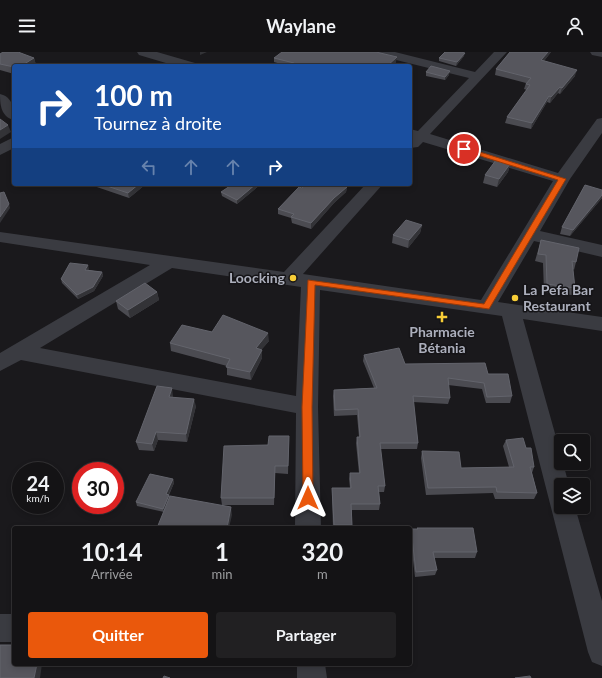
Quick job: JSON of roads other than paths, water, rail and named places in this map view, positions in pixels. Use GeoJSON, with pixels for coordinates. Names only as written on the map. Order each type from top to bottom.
{"type":"FeatureCollection","features":[{"type":"Feature","properties":{"kind":"street"},"geometry":{"type":"LineString","coordinates":[[143,52],[160,54],[185,64]]}},
{"type":"Feature","properties":{"kind":"street"},"geometry":{"type":"LineString","coordinates":[[380,52],[476,76]]}},
{"type":"Feature","properties":{"kind":"street"},"geometry":{"type":"LineString","coordinates":[[501,52],[416,134],[562,179]]}},
{"type":"Feature","properties":{"kind":"street"},"geometry":{"type":"LineString","coordinates":[[596,52],[602,53]]}},
{"type":"Feature","properties":{"kind":"street"},"geometry":{"type":"LineString","coordinates":[[143,64],[160,54]]}},
{"type":"Feature","properties":{"kind":"street"},"geometry":{"type":"LineString","coordinates":[[0,98],[12,113]]}},
{"type":"Feature","properties":{"kind":"street"},"geometry":{"type":"LineString","coordinates":[[486,307],[562,179],[602,122]]}},
{"type":"Feature","properties":{"kind":"street"},"geometry":{"type":"LineString","coordinates":[[0,150],[12,143]]}},
{"type":"Feature","properties":{"kind":"street"},"geometry":{"type":"LineString","coordinates":[[0,154],[12,159]]}},
{"type":"Feature","properties":{"kind":"street"},"geometry":{"type":"LineString","coordinates":[[288,279],[368,186]]}},
{"type":"Feature","properties":{"kind":"street"},"geometry":{"type":"LineString","coordinates":[[528,234],[602,251]]}},
{"type":"Feature","properties":{"kind":"street"},"geometry":{"type":"LineString","coordinates":[[0,237],[602,324]]}},
{"type":"Feature","properties":{"kind":"street"},"geometry":{"type":"LineString","coordinates":[[0,363],[170,261]]}},
{"type":"Feature","properties":{"kind":"street"},"geometry":{"type":"LineString","coordinates":[[308,526],[307,407],[311,282]]}},
{"type":"Feature","properties":{"kind":"street"},"geometry":{"type":"LineString","coordinates":[[511,312],[555,478]]}},
{"type":"Feature","properties":{"kind":"street"},"geometry":{"type":"LineString","coordinates":[[19,352],[307,407]]}},
{"type":"Feature","properties":{"kind":"street"},"geometry":{"type":"LineString","coordinates":[[565,514],[602,652]]}},
{"type":"Feature","properties":{"kind":"street"},"geometry":{"type":"LineString","coordinates":[[0,628],[12,628]]}},
{"type":"Feature","properties":{"kind":"street"},"geometry":{"type":"LineString","coordinates":[[311,666],[312,678]]}},
{"type":"Feature","properties":{"kind":"place","name":"Loocking"},"geometry":{"type":"Point","coordinates":[293,278]}},
{"type":"Feature","properties":{"kind":"place","name":"La Pefa Bar Restaurant"},"geometry":{"type":"Point","coordinates":[515,298]}},
{"type":"Feature","properties":{"kind":"place","name":"Pharmacie Bétania"},"geometry":{"type":"Point","coordinates":[442,317]}}]}
